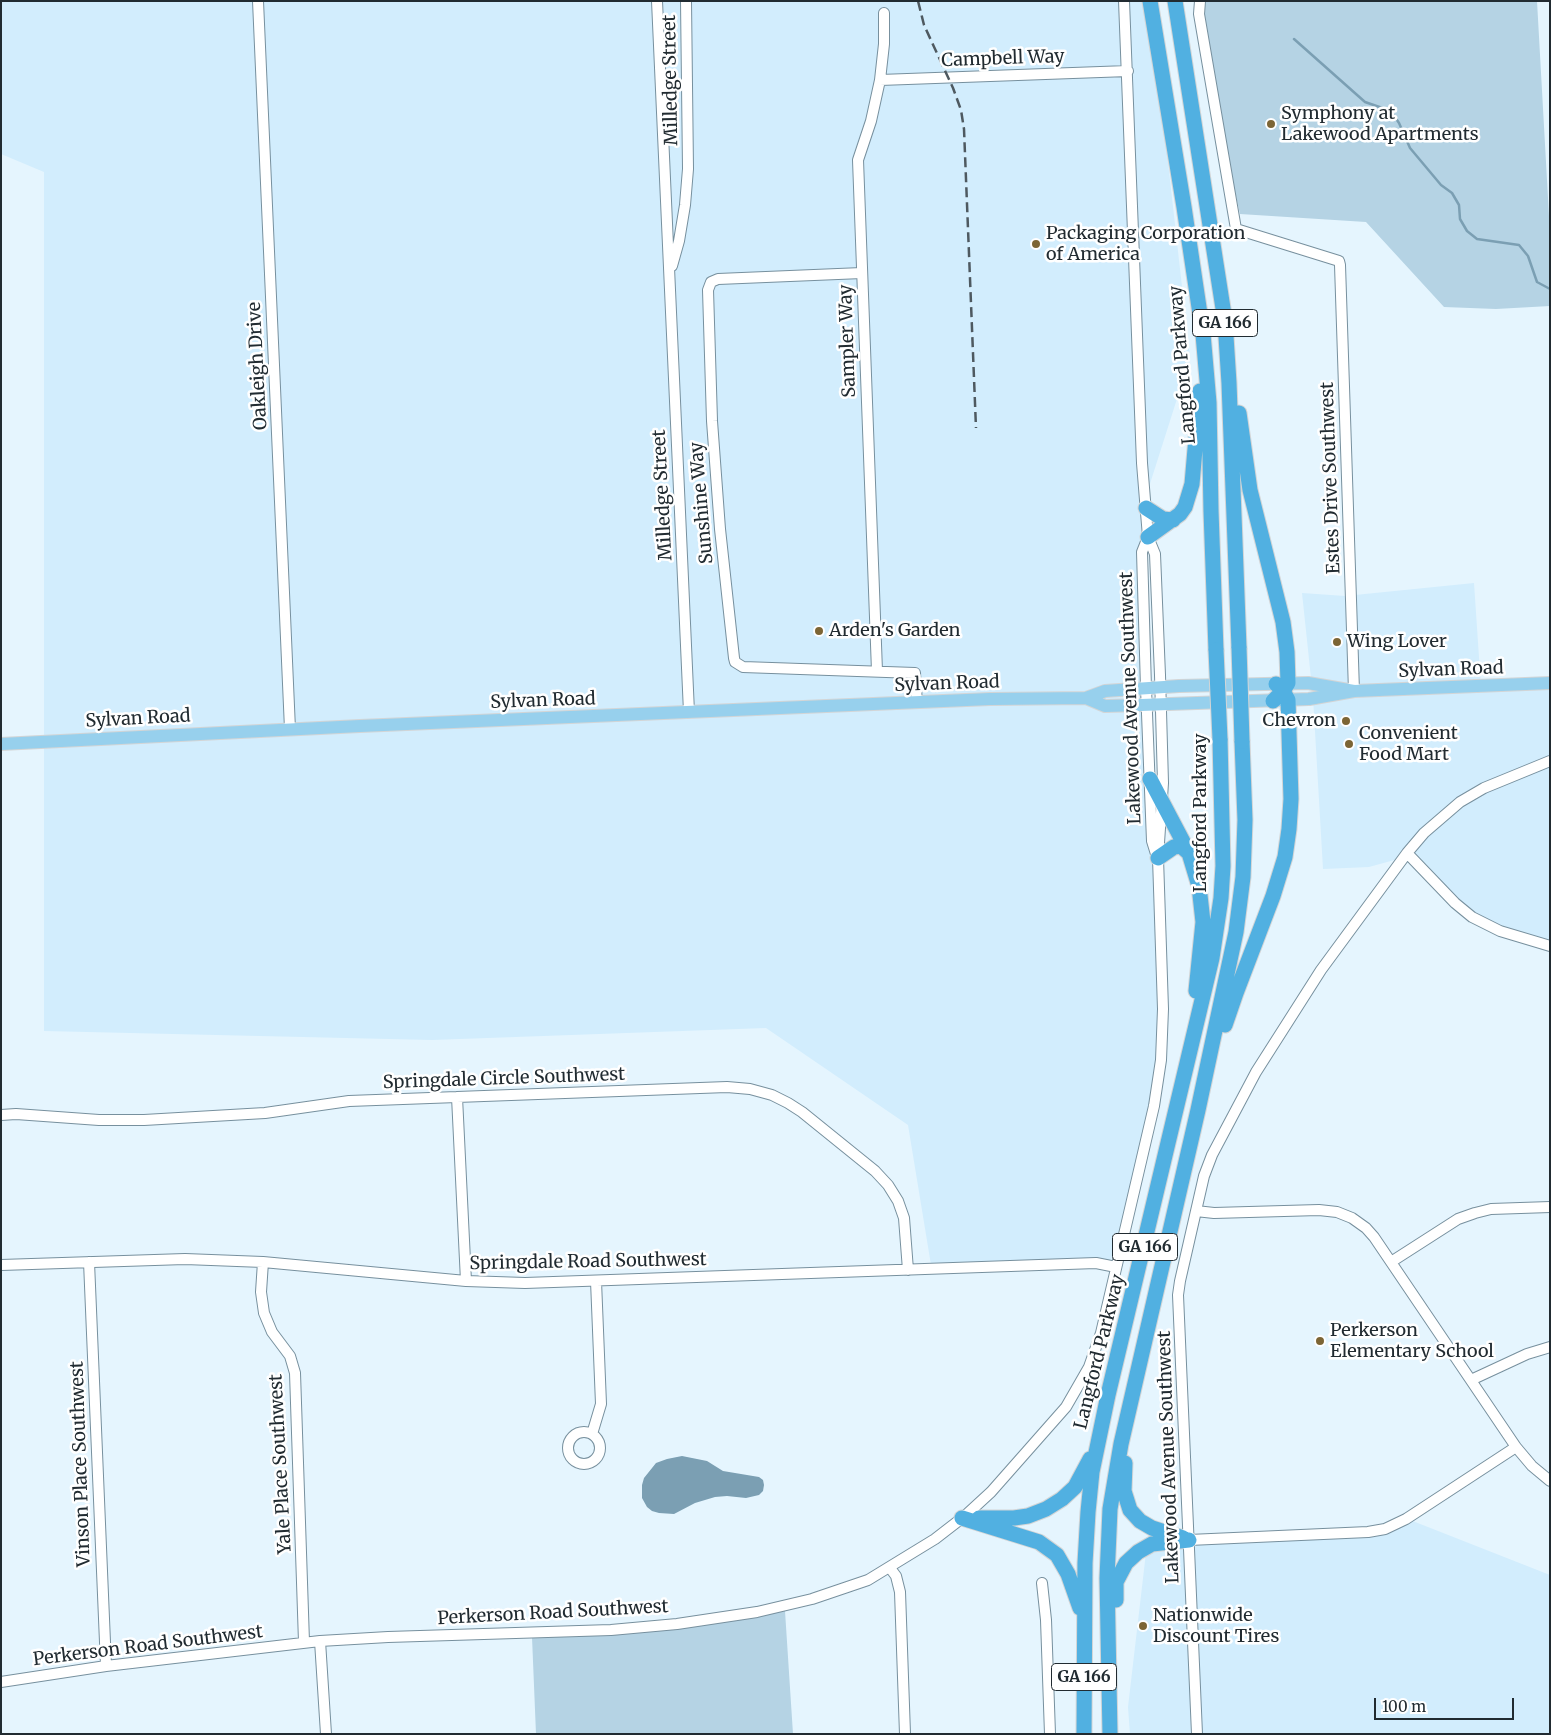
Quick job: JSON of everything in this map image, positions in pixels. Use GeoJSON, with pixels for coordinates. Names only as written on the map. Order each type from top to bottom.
{"type":"FeatureCollection","features":[{"type":"Feature","properties":{"kind":"highway","name":"Langford Parkway"},"geometry":{"type":"LineString","coordinates":[[1084,1734],[1084,1622],[1088,1512],[1097,1445],[1148,1234],[1190,1047],[1201,1009],[1212,958],[1221,898],[1223,834],[1220,739],[1210,511],[1208,403],[1203,334],[1150,1]]}},
{"type":"Feature","properties":{"kind":"highway","name":"GA 166"},"geometry":{"type":"LineString","coordinates":[[1110,1734],[1107,1578],[1110,1509],[1121,1444],[1198,1110],[1236,932],[1243,878],[1246,820],[1225,320],[1175,1]]}},
{"type":"Feature","properties":{"kind":"highway"},"geometry":{"type":"LineString","coordinates":[[1198,1110],[1236,993],[1273,896],[1285,857],[1290,829],[1292,799],[1282,692],[1287,652],[1283,622],[1250,490],[1225,320]]}},
{"type":"Feature","properties":{"kind":"highway"},"geometry":{"type":"LineString","coordinates":[[1148,537],[1180,514],[1185,507],[1192,484],[1203,334]]}},
{"type":"Feature","properties":{"kind":"highway"},"geometry":{"type":"LineString","coordinates":[[1146,508],[1163,519],[1173,520]]}},
{"type":"Feature","properties":{"kind":"highway"},"geometry":{"type":"LineString","coordinates":[[1150,780],[1189,853],[1199,886],[1203,922],[1190,1047]]}},
{"type":"Feature","properties":{"kind":"highway"},"geometry":{"type":"LineString","coordinates":[[1158,858],[1174,846],[1181,846],[1189,853]]}},
{"type":"Feature","properties":{"kind":"highway"},"geometry":{"type":"LineString","coordinates":[[1126,1425],[1124,1491],[1130,1510],[1140,1521],[1152,1528],[1189,1540]]}},
{"type":"Feature","properties":{"kind":"highway"},"geometry":{"type":"LineString","coordinates":[[962,1518],[1014,1518],[1028,1516],[1046,1509],[1062,1499],[1075,1486],[1097,1445]]}},
{"type":"Feature","properties":{"kind":"highway"},"geometry":{"type":"LineString","coordinates":[[962,1518],[1039,1542],[1057,1555],[1068,1574],[1084,1622]]}},
{"type":"Feature","properties":{"kind":"highway"},"geometry":{"type":"LineString","coordinates":[[1110,1675],[1116,1652],[1116,1582],[1126,1563],[1138,1552],[1152,1544],[1189,1540]]}},
{"type":"Feature","properties":{"kind":"main road","name":"Sylvan Road"},"geometry":{"type":"LineString","coordinates":[[1086,698],[1105,706],[1146,705],[1282,692],[1308,683],[1354,691],[1550,683]]}},
{"type":"Feature","properties":{"kind":"main road","name":"Sylvan Road"},"geometry":{"type":"LineString","coordinates":[[1,744],[290,729],[917,702],[1086,698],[1104,691],[1161,687],[1282,692]]}},
{"type":"Feature","properties":{"kind":"street","name":"Oakleigh Drive"},"geometry":{"type":"LineString","coordinates":[[258,1],[290,729]]}},
{"type":"Feature","properties":{"kind":"street","name":"Milledge Street"},"geometry":{"type":"LineString","coordinates":[[670,277],[679,241],[688,169],[686,1]]}},
{"type":"Feature","properties":{"kind":"street","name":"Lakewood Avenue Southwest"},"geometry":{"type":"LineString","coordinates":[[1116,1267],[1154,1106],[1161,1060],[1163,1009],[1158,858],[1163,783],[1161,687],[1155,554],[1148,537],[1142,463],[1124,1]]}},
{"type":"Feature","properties":{"kind":"street","name":"Estes Drive Southwest"},"geometry":{"type":"LineString","coordinates":[[1200,1],[1199,14],[1236,229],[1340,262],[1354,691]]}},
{"type":"Feature","properties":{"kind":"street","name":"Milledge Street"},"geometry":{"type":"LineString","coordinates":[[658,4],[689,712]]}},
{"type":"Feature","properties":{"kind":"street","name":"Sampler Way"},"geometry":{"type":"LineString","coordinates":[[877,671],[858,160],[871,121],[880,80],[884,44],[884,13]]}},
{"type":"Feature","properties":{"kind":"street","name":"Campbell Way"},"geometry":{"type":"LineString","coordinates":[[880,80],[1128,71]]}},
{"type":"Feature","properties":{"kind":"street","name":"Sunshine Way"},"geometry":{"type":"LineString","coordinates":[[862,273],[718,279],[711,282],[708,290],[712,402],[720,529],[735,662],[743,667],[915,673],[917,702]]}},
{"type":"Feature","properties":{"kind":"street","name":"Lakewood Avenue Southwest"},"geometry":{"type":"LineString","coordinates":[[1148,537],[1142,552],[1146,705],[1152,841],[1158,858]]}},
{"type":"Feature","properties":{"kind":"street"},"geometry":{"type":"LineString","coordinates":[[1550,761],[1484,788],[1460,802],[1424,833],[1407,852],[1321,970],[1256,1072],[1212,1155],[1204,1176],[1196,1210],[1214,1213],[1319,1210],[1337,1212],[1352,1218],[1366,1228],[1374,1237],[1516,1447],[1532,1466],[1550,1481]]}},
{"type":"Feature","properties":{"kind":"street"},"geometry":{"type":"LineString","coordinates":[[1407,852],[1455,903],[1472,917],[1500,931],[1550,946]]}},
{"type":"Feature","properties":{"kind":"street","name":"Springdale Circle Southwest"},"geometry":{"type":"LineString","coordinates":[[1,1115],[16,1114],[99,1120],[144,1120],[265,1113],[349,1101],[727,1087],[750,1089],[772,1095],[802,1112],[888,1184],[898,1201],[904,1218],[908,1270]]}},
{"type":"Feature","properties":{"kind":"street"},"geometry":{"type":"LineString","coordinates":[[458,1097],[466,1281]]}},
{"type":"Feature","properties":{"kind":"street"},"geometry":{"type":"LineString","coordinates":[[1391,1262],[1458,1219],[1475,1213],[1491,1209],[1550,1207]]}},
{"type":"Feature","properties":{"kind":"street","name":"Lakewood Avenue Southwest"},"geometry":{"type":"LineString","coordinates":[[1196,1210],[1178,1296],[1197,1734]]}},
{"type":"Feature","properties":{"kind":"street","name":"Springdale Road Southwest"},"geometry":{"type":"LineString","coordinates":[[1,1265],[185,1259],[263,1262],[466,1281],[525,1283],[1096,1263],[1116,1267]]}},
{"type":"Feature","properties":{"kind":"street","name":"Vinson Place Southwest"},"geometry":{"type":"LineString","coordinates":[[89,1262],[106,1666]]}},
{"type":"Feature","properties":{"kind":"street","name":"Yale Place Southwest"},"geometry":{"type":"LineString","coordinates":[[263,1262],[261,1292],[264,1313],[272,1332],[290,1356],[295,1373],[304,1642]]}},
{"type":"Feature","properties":{"kind":"street","name":"Perkerson Road Southwest"},"geometry":{"type":"LineString","coordinates":[[1,1682],[106,1666],[304,1642],[388,1637],[611,1630],[677,1624],[757,1612],[812,1599],[868,1580],[935,1539],[962,1518],[991,1492],[1066,1407],[1089,1367],[1101,1333],[1116,1267]]}},
{"type":"Feature","properties":{"kind":"street"},"geometry":{"type":"LineString","coordinates":[[592,1434],[601,1404],[596,1281]]}},
{"type":"Feature","properties":{"kind":"street"},"geometry":{"type":"LineString","coordinates":[[1470,1380],[1527,1354],[1550,1347]]}},
{"type":"Feature","properties":{"kind":"street"},"geometry":{"type":"LineString","coordinates":[[1189,1540],[1368,1532],[1384,1529],[1406,1519],[1516,1447]]}},
{"type":"Feature","properties":{"kind":"street"},"geometry":{"type":"LineString","coordinates":[[890,1568],[896,1576],[900,1592],[905,1734]]}},
{"type":"Feature","properties":{"kind":"street"},"geometry":{"type":"LineString","coordinates":[[1042,1583],[1046,1620],[1050,1734]]}},
{"type":"Feature","properties":{"kind":"street"},"geometry":{"type":"LineString","coordinates":[[320,1641],[326,1734]]}},
{"type":"Feature","properties":{"kind":"shaded area"},"geometry":{"type":"Polygon","coordinates":[[[1,1],[1142,1],[1159,82],[1190,358],[1141,512],[1161,1077],[1111,1260],[931,1265],[908,1125],[766,1028],[432,1040],[44,1031],[44,172],[1,154],[1,1]]]}},
{"type":"Feature","properties":{"kind":"shaded area"},"geometry":{"type":"Polygon","coordinates":[[[1197,1],[1537,1],[1550,234],[1550,306],[1496,309],[1444,307],[1366,222],[1240,214],[1212,90],[1197,1]]]}},
{"type":"Feature","properties":{"kind":"shaded area"},"geometry":{"type":"Polygon","coordinates":[[[1474,583],[1481,687],[1550,684],[1550,945],[1472,913],[1416,854],[1369,867],[1323,869],[1313,697],[1302,593],[1345,596],[1474,583]]]}},
{"type":"Feature","properties":{"kind":"shaded area"},"geometry":{"type":"Polygon","coordinates":[[[682,1456],[707,1461],[723,1471],[759,1477],[763,1480],[763,1491],[759,1495],[746,1498],[715,1497],[695,1503],[674,1514],[652,1511],[647,1507],[642,1498],[644,1478],[656,1463],[682,1456]]]}},
{"type":"Feature","properties":{"kind":"shaded area"},"geometry":{"type":"Polygon","coordinates":[[[1405,1518],[1550,1575],[1550,1734],[1130,1734],[1128,1707],[1147,1544],[1349,1532],[1405,1518]]]}},
{"type":"Feature","properties":{"kind":"shaded area"},"geometry":{"type":"Polygon","coordinates":[[[785,1611],[793,1734],[536,1734],[532,1637],[785,1611]]]}},
{"type":"Feature","properties":{"kind":"waterway"},"geometry":{"type":"LineString","coordinates":[[1294,39],[1365,102],[1391,111],[1399,123],[1410,148],[1441,185],[1452,193],[1459,205],[1460,219],[1467,231],[1477,239],[1519,245],[1528,256],[1537,282],[1550,289]]}},
{"type":"Feature","properties":{"kind":"railway"},"geometry":{"type":"LineString","coordinates":[[918,1],[924,25],[961,110],[964,129],[976,428]]}},
{"type":"Feature","properties":{"kind":"place","name":"Symphony at Lakewood Apartments"},"geometry":{"type":"Point","coordinates":[1271,124]}},
{"type":"Feature","properties":{"kind":"place","name":"Packaging Corporation of America"},"geometry":{"type":"Point","coordinates":[1036,244]}},
{"type":"Feature","properties":{"kind":"place","name":"Arden's Garden"},"geometry":{"type":"Point","coordinates":[819,631]}},
{"type":"Feature","properties":{"kind":"place","name":"Wing Lover"},"geometry":{"type":"Point","coordinates":[1337,642]}},
{"type":"Feature","properties":{"kind":"place","name":"Chevron"},"geometry":{"type":"Point","coordinates":[1346,721]}},
{"type":"Feature","properties":{"kind":"place","name":"Convenient Food Mart"},"geometry":{"type":"Point","coordinates":[1349,744]}},
{"type":"Feature","properties":{"kind":"place","name":"Perkerson Elementary School"},"geometry":{"type":"Point","coordinates":[1320,1341]}},
{"type":"Feature","properties":{"kind":"place","name":"Nationwide Discount Tires"},"geometry":{"type":"Point","coordinates":[1143,1626]}}]}
